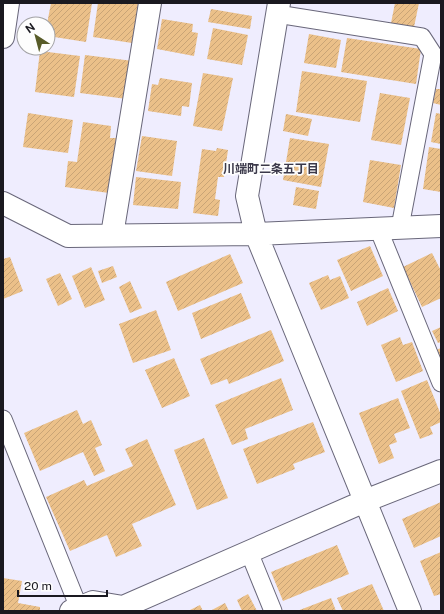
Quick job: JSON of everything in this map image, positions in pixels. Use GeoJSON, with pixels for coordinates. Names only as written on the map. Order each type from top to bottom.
{"type":"FeatureCollection","features":[{"type":"Feature","properties":{"kind":"street"},"geometry":{"type":"LineString","coordinates":[[3,37],[8,3]]}},
{"type":"Feature","properties":{"kind":"street"},"geometry":{"type":"LineString","coordinates":[[112,236],[150,3]]}},
{"type":"Feature","properties":{"kind":"street"},"geometry":{"type":"LineString","coordinates":[[278,8],[247,196],[256,234],[410,611]]}},
{"type":"Feature","properties":{"kind":"street"},"geometry":{"type":"LineString","coordinates":[[3,203],[68,236],[256,234],[441,226]]}},
{"type":"Feature","properties":{"kind":"street"},"geometry":{"type":"LineString","coordinates":[[75,609],[93,602],[123,607],[365,501],[441,471]]}},
{"type":"Feature","properties":{"kind":"lane"},"geometry":{"type":"LineString","coordinates":[[278,8],[422,37],[432,54],[400,228]]}},
{"type":"Feature","properties":{"kind":"lane"},"geometry":{"type":"LineString","coordinates":[[378,228],[441,383]]}},
{"type":"Feature","properties":{"kind":"lane"},"geometry":{"type":"LineString","coordinates":[[3,419],[75,609]]}},
{"type":"Feature","properties":{"kind":"lane"},"geometry":{"type":"LineString","coordinates":[[249,552],[273,611]]}},
{"type":"Feature","properties":{"kind":"building"},"geometry":{"type":"Polygon","coordinates":[[[51,3],[92,3],[86,42],[56,37],[56,16],[49,16],[51,3]]]}},
{"type":"Feature","properties":{"kind":"building"},"geometry":{"type":"Polygon","coordinates":[[[98,3],[138,4],[132,43],[93,37],[98,3]]]}},
{"type":"Feature","properties":{"kind":"building"},"geometry":{"type":"Polygon","coordinates":[[[395,3],[419,3],[414,27],[391,23],[395,3]]]}},
{"type":"Feature","properties":{"kind":"building"},"geometry":{"type":"Polygon","coordinates":[[[211,9],[252,16],[250,29],[208,22],[211,9]]]}},
{"type":"Feature","properties":{"kind":"building"},"geometry":{"type":"Polygon","coordinates":[[[162,19],[193,24],[192,32],[198,33],[194,56],[157,49],[162,19]]]}},
{"type":"Feature","properties":{"kind":"building"},"geometry":{"type":"Polygon","coordinates":[[[213,28],[248,35],[242,65],[207,59],[213,28]]]}},
{"type":"Feature","properties":{"kind":"building"},"geometry":{"type":"Polygon","coordinates":[[[309,34],[341,40],[336,68],[304,63],[309,34]]]}},
{"type":"Feature","properties":{"kind":"building"},"geometry":{"type":"Polygon","coordinates":[[[347,38],[421,49],[416,84],[341,72],[347,38]]]}},
{"type":"Feature","properties":{"kind":"building"},"geometry":{"type":"Polygon","coordinates":[[[56,53],[80,56],[74,97],[35,92],[39,56],[56,56],[56,53]]]}},
{"type":"Feature","properties":{"kind":"building"},"geometry":{"type":"Polygon","coordinates":[[[85,55],[133,61],[127,99],[80,93],[85,55]]]}},
{"type":"Feature","properties":{"kind":"building"},"geometry":{"type":"Polygon","coordinates":[[[302,71],[367,81],[360,122],[296,112],[302,71]]]}},
{"type":"Feature","properties":{"kind":"building"},"geometry":{"type":"Polygon","coordinates":[[[203,73],[233,78],[222,131],[193,126],[203,73]]]}},
{"type":"Feature","properties":{"kind":"building"},"geometry":{"type":"Polygon","coordinates":[[[160,78],[192,83],[189,107],[182,106],[181,116],[148,111],[152,84],[158,85],[160,78]]]}},
{"type":"Feature","properties":{"kind":"building"},"geometry":{"type":"Polygon","coordinates":[[[436,89],[441,89],[441,105],[433,103],[436,89]]]}},
{"type":"Feature","properties":{"kind":"building"},"geometry":{"type":"Polygon","coordinates":[[[380,93],[410,98],[401,145],[371,140],[380,93]]]}},
{"type":"Feature","properties":{"kind":"building"},"geometry":{"type":"Polygon","coordinates":[[[28,113],[73,120],[68,153],[23,147],[28,113]]]}},
{"type":"Feature","properties":{"kind":"building"},"geometry":{"type":"Polygon","coordinates":[[[436,113],[441,114],[441,144],[431,142],[436,113]]]}},
{"type":"Feature","properties":{"kind":"building"},"geometry":{"type":"Polygon","coordinates":[[[286,114],[312,119],[308,136],[283,131],[286,114]]]}},
{"type":"Feature","properties":{"kind":"building"},"geometry":{"type":"Polygon","coordinates":[[[83,122],[111,126],[110,138],[116,138],[109,193],[65,187],[68,161],[77,162],[83,122]]]}},
{"type":"Feature","properties":{"kind":"building"},"geometry":{"type":"Polygon","coordinates":[[[142,136],[177,141],[172,176],[136,171],[142,136]]]}},
{"type":"Feature","properties":{"kind":"building"},"geometry":{"type":"Polygon","coordinates":[[[290,138],[329,144],[321,187],[283,180],[290,138]]]}},
{"type":"Feature","properties":{"kind":"building"},"geometry":{"type":"Polygon","coordinates":[[[429,147],[441,149],[441,192],[423,189],[429,147]]]}},
{"type":"Feature","properties":{"kind":"building"},"geometry":{"type":"Polygon","coordinates":[[[217,148],[228,150],[224,177],[218,177],[215,199],[220,200],[218,216],[193,213],[202,149],[216,151],[217,148]]]}},
{"type":"Feature","properties":{"kind":"building"},"geometry":{"type":"Polygon","coordinates":[[[370,160],[401,165],[394,208],[363,202],[370,160]]]}},
{"type":"Feature","properties":{"kind":"building"},"geometry":{"type":"Polygon","coordinates":[[[136,177],[181,182],[178,209],[133,205],[136,177]]]}},
{"type":"Feature","properties":{"kind":"building"},"geometry":{"type":"Polygon","coordinates":[[[296,187],[319,191],[316,209],[293,205],[296,187]]]}},
{"type":"Feature","properties":{"kind":"building"},"geometry":{"type":"Polygon","coordinates":[[[370,246],[383,276],[351,291],[337,260],[370,246]]]}},
{"type":"Feature","properties":{"kind":"building"},"geometry":{"type":"Polygon","coordinates":[[[432,253],[441,271],[441,298],[422,307],[403,267],[432,253]]]}},
{"type":"Feature","properties":{"kind":"building"},"geometry":{"type":"Polygon","coordinates":[[[230,254],[243,283],[178,311],[166,282],[230,254]]]}},
{"type":"Feature","properties":{"kind":"building"},"geometry":{"type":"Polygon","coordinates":[[[10,257],[23,291],[3,299],[3,259],[10,257]]]}},
{"type":"Feature","properties":{"kind":"building"},"geometry":{"type":"Polygon","coordinates":[[[113,266],[117,277],[102,283],[98,271],[113,266]]]}},
{"type":"Feature","properties":{"kind":"building"},"geometry":{"type":"Polygon","coordinates":[[[91,267],[105,300],[85,308],[72,276],[91,267]]]}},
{"type":"Feature","properties":{"kind":"building"},"geometry":{"type":"Polygon","coordinates":[[[60,273],[72,299],[58,306],[46,279],[60,273]]]}},
{"type":"Feature","properties":{"kind":"building"},"geometry":{"type":"Polygon","coordinates":[[[328,275],[330,280],[340,276],[349,298],[321,310],[309,283],[328,275]]]}},
{"type":"Feature","properties":{"kind":"building"},"geometry":{"type":"Polygon","coordinates":[[[130,281],[142,308],[130,313],[119,287],[130,281]]]}},
{"type":"Feature","properties":{"kind":"building"},"geometry":{"type":"Polygon","coordinates":[[[388,288],[398,311],[367,326],[357,302],[388,288]]]}},
{"type":"Feature","properties":{"kind":"building"},"geometry":{"type":"Polygon","coordinates":[[[241,293],[251,318],[201,339],[192,313],[241,293]]]}},
{"type":"Feature","properties":{"kind":"building"},"geometry":{"type":"Polygon","coordinates":[[[156,310],[171,350],[133,363],[119,324],[156,310]]]}},
{"type":"Feature","properties":{"kind":"building"},"geometry":{"type":"Polygon","coordinates":[[[441,327],[441,342],[438,343],[432,331],[441,327]]]}},
{"type":"Feature","properties":{"kind":"building"},"geometry":{"type":"Polygon","coordinates":[[[271,330],[284,361],[229,384],[227,379],[211,385],[200,359],[271,330]]]}},
{"type":"Feature","properties":{"kind":"building"},"geometry":{"type":"Polygon","coordinates":[[[400,337],[403,345],[412,342],[423,371],[396,382],[381,345],[400,337]]]}},
{"type":"Feature","properties":{"kind":"building"},"geometry":{"type":"Polygon","coordinates":[[[441,348],[441,360],[436,350],[441,348]]]}},
{"type":"Feature","properties":{"kind":"building"},"geometry":{"type":"Polygon","coordinates":[[[174,358],[190,396],[162,408],[145,370],[174,358]]]}},
{"type":"Feature","properties":{"kind":"building"},"geometry":{"type":"Polygon","coordinates":[[[281,378],[293,410],[245,429],[248,439],[232,445],[215,405],[281,378]]]}},
{"type":"Feature","properties":{"kind":"building"},"geometry":{"type":"Polygon","coordinates":[[[427,380],[441,415],[441,422],[430,427],[433,434],[420,439],[401,391],[427,380]]]}},
{"type":"Feature","properties":{"kind":"building"},"geometry":{"type":"Polygon","coordinates":[[[398,398],[410,428],[394,434],[397,442],[389,445],[394,458],[379,464],[359,413],[398,398]]]}},
{"type":"Feature","properties":{"kind":"building"},"geometry":{"type":"Polygon","coordinates":[[[77,410],[83,424],[91,420],[102,445],[95,448],[105,471],[94,476],[83,452],[40,471],[24,433],[77,410]]]}},
{"type":"Feature","properties":{"kind":"building"},"geometry":{"type":"Polygon","coordinates":[[[313,422],[325,452],[293,464],[295,469],[257,484],[243,449],[313,422]]]}},
{"type":"Feature","properties":{"kind":"building"},"geometry":{"type":"Polygon","coordinates":[[[204,438],[228,498],[197,510],[174,450],[204,438]]]}},
{"type":"Feature","properties":{"kind":"building"},"geometry":{"type":"Polygon","coordinates":[[[147,439],[176,505],[132,524],[142,546],[116,557],[107,535],[70,551],[46,497],[84,480],[87,486],[133,466],[125,449],[147,439]]]}},
{"type":"Feature","properties":{"kind":"building"},"geometry":{"type":"Polygon","coordinates":[[[441,502],[441,536],[414,548],[402,519],[441,502]]]}},
{"type":"Feature","properties":{"kind":"building"},"geometry":{"type":"Polygon","coordinates":[[[337,545],[349,574],[283,601],[271,572],[337,545]]]}},
{"type":"Feature","properties":{"kind":"building"},"geometry":{"type":"Polygon","coordinates":[[[441,552],[441,594],[434,596],[420,561],[441,552]]]}},
{"type":"Feature","properties":{"kind":"building"},"geometry":{"type":"Polygon","coordinates":[[[3,578],[22,581],[18,603],[40,607],[40,611],[3,611],[3,578]]]}},
{"type":"Feature","properties":{"kind":"building"},"geometry":{"type":"Polygon","coordinates":[[[372,584],[384,611],[343,611],[337,598],[372,584]]]}},
{"type":"Feature","properties":{"kind":"building"},"geometry":{"type":"Polygon","coordinates":[[[248,594],[257,611],[242,611],[237,600],[248,594]]]}},
{"type":"Feature","properties":{"kind":"building"},"geometry":{"type":"Polygon","coordinates":[[[331,598],[336,611],[297,611],[331,598]]]}},
{"type":"Feature","properties":{"kind":"building"},"geometry":{"type":"Polygon","coordinates":[[[225,603],[229,611],[210,611],[225,603]]]}},
{"type":"Feature","properties":{"kind":"building"},"geometry":{"type":"Polygon","coordinates":[[[200,605],[203,611],[188,611],[200,605]]]}},
{"type":"Feature","properties":{"kind":"district","name":"川端町二条五丁目"},"geometry":{"type":"Point","coordinates":[271,169]}}]}
